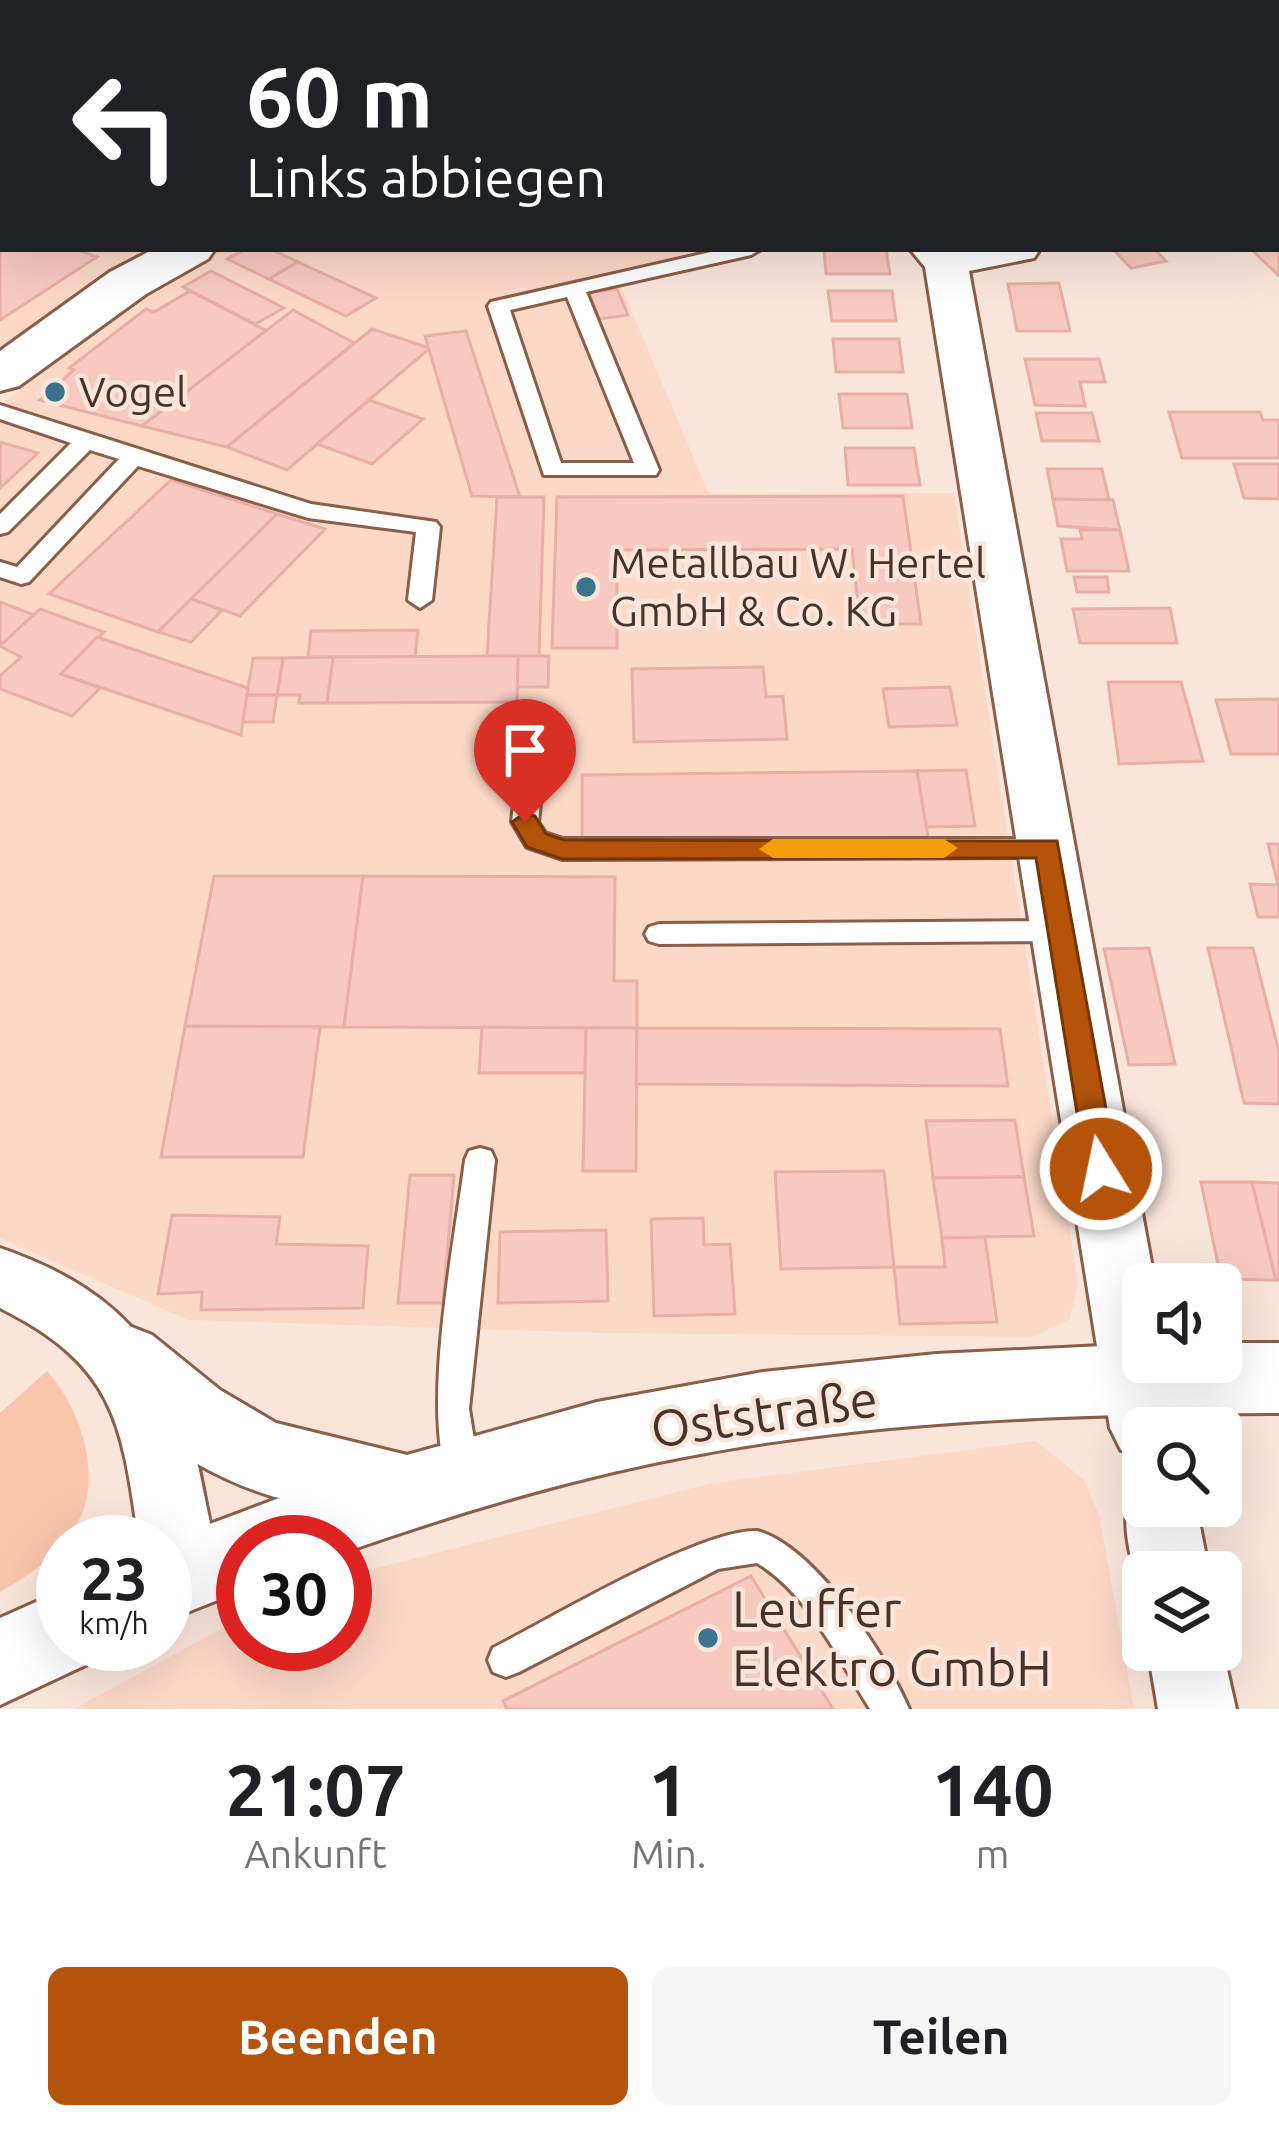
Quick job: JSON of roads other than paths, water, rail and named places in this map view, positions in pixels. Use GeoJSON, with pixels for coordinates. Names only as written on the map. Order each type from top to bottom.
{"type":"FeatureCollection","features":[{"type":"Feature","properties":{"kind":"main road"},"geometry":{"type":"LineString","coordinates":[[0,375],[128,283],[185,252]]}},
{"type":"Feature","properties":{"kind":"main road"},"geometry":{"type":"LineString","coordinates":[[124,1359],[191,1415],[257,1455],[434,1484]]}},
{"type":"Feature","properties":{"kind":"main road","name":"Oststraße"},"geometry":{"type":"LineString","coordinates":[[344,1515],[434,1484],[600,1438],[780,1407],[987,1386],[1142,1403],[1279,1378]]}},
{"type":"Feature","properties":{"kind":"main road"},"geometry":{"type":"LineString","coordinates":[[0,1663],[36,1645]]}},
{"type":"Feature","properties":{"kind":"street"},"geometry":{"type":"LineString","coordinates":[[985,252],[939,256],[1063,931],[1142,1403]]}},
{"type":"Feature","properties":{"kind":"street"},"geometry":{"type":"LineString","coordinates":[[0,1276],[49,1296],[90,1322],[124,1359],[146,1403],[196,1568]]}},
{"type":"Feature","properties":{"kind":"street"},"geometry":{"type":"LineString","coordinates":[[1190,1671],[1197,1709]]}},
{"type":"Feature","properties":{"kind":"lane"},"geometry":{"type":"LineString","coordinates":[[574,289],[648,470],[552,470],[498,306],[739,252]]}},
{"type":"Feature","properties":{"kind":"lane"},"geometry":{"type":"LineString","coordinates":[[0,412],[308,511],[428,527],[420,600]]}},
{"type":"Feature","properties":{"kind":"lane"},"geometry":{"type":"LineString","coordinates":[[0,526],[86,441]]}},
{"type":"Feature","properties":{"kind":"lane"},"geometry":{"type":"LineString","coordinates":[[0,569],[20,578],[134,457]]}},
{"type":"Feature","properties":{"kind":"lane"},"geometry":{"type":"LineString","coordinates":[[536,720],[525,822],[536,840],[562,849],[1048,848]]}},
{"type":"Feature","properties":{"kind":"lane"},"geometry":{"type":"LineString","coordinates":[[659,934],[1063,931]]}},
{"type":"Feature","properties":{"kind":"lane"},"geometry":{"type":"LineString","coordinates":[[434,1484],[452,1409],[480,1160]]}},
{"type":"Feature","properties":{"kind":"lane"},"geometry":{"type":"LineString","coordinates":[[506,1660],[740,1545],[771,1551],[805,1585],[891,1709]]}},
{"type":"Feature","properties":{"kind":"place","name":"Vogel"},"geometry":{"type":"Point","coordinates":[55,392]}},
{"type":"Feature","properties":{"kind":"place","name":"Metallbau W. Hertel GmbH & Co. KG"},"geometry":{"type":"Point","coordinates":[586,587]}},
{"type":"Feature","properties":{"kind":"place","name":"Leuffer Elektro GmbH"},"geometry":{"type":"Point","coordinates":[708,1638]}}]}
